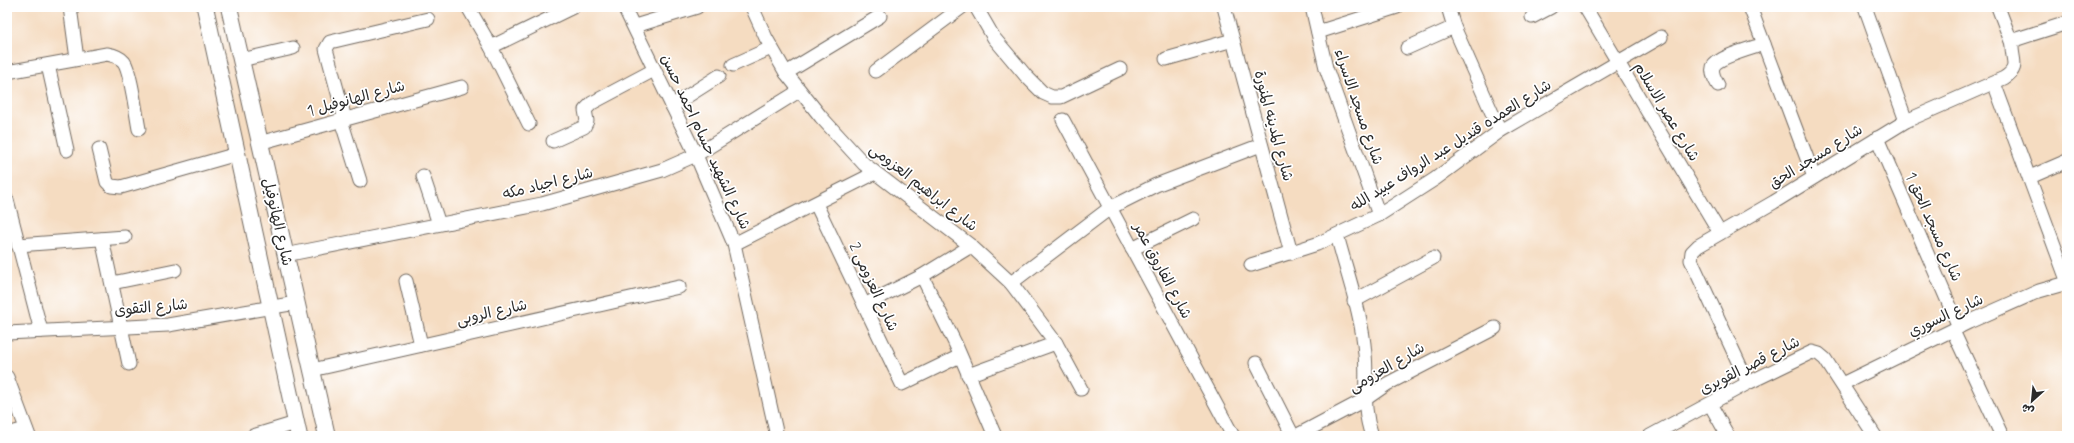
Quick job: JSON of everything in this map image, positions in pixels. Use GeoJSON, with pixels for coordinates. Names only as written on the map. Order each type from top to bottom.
{"type":"FeatureCollection","features":[{"type":"Feature","properties":{"kind":"street"},"geometry":{"type":"LineString","coordinates":[[70,7],[77,60]]}},
{"type":"Feature","properties":{"kind":"street","name":"شارع الهانوفيل"},"geometry":{"type":"LineString","coordinates":[[205,7],[298,430]]}},
{"type":"Feature","properties":{"kind":"street","name":"شارع الهانوفيل"},"geometry":{"type":"LineString","coordinates":[[229,7],[327,436]]}},
{"type":"Feature","properties":{"kind":"street"},"geometry":{"type":"LineString","coordinates":[[468,7],[491,47],[529,124]]}},
{"type":"Feature","properties":{"kind":"street"},"geometry":{"type":"LineString","coordinates":[[491,47],[573,7]]}},
{"type":"Feature","properties":{"kind":"street","name":"شارع الشهيد حسام احمد حسن"},"geometry":{"type":"LineString","coordinates":[[624,7],[635,26],[654,70],[696,154],[734,244],[777,436]]}},
{"type":"Feature","properties":{"kind":"street"},"geometry":{"type":"LineString","coordinates":[[635,26],[697,7]]}},
{"type":"Feature","properties":{"kind":"street","name":"شارع ابراهيم العزومى"},"geometry":{"type":"LineString","coordinates":[[752,7],[771,48],[786,74],[799,91],[864,164],[971,246],[1011,284],[1056,343],[1082,390]]}},
{"type":"Feature","properties":{"kind":"street"},"geometry":{"type":"LineString","coordinates":[[876,71],[962,7]]}},
{"type":"Feature","properties":{"kind":"street"},"geometry":{"type":"LineString","coordinates":[[976,7],[994,38],[1026,76],[1043,93],[1052,97],[1061,97],[1120,68]]}},
{"type":"Feature","properties":{"kind":"street","name":"شارع المدينه المنورة"},"geometry":{"type":"LineString","coordinates":[[1224,7],[1291,253]]}},
{"type":"Feature","properties":{"kind":"street","name":"شارع مسجد الاسراء"},"geometry":{"type":"LineString","coordinates":[[1312,7],[1326,68],[1379,215]]}},
{"type":"Feature","properties":{"kind":"street"},"geometry":{"type":"LineString","coordinates":[[1318,32],[1397,7]]}},
{"type":"Feature","properties":{"kind":"street"},"geometry":{"type":"LineString","coordinates":[[1448,7],[1454,27],[1500,131]]}},
{"type":"Feature","properties":{"kind":"street"},"geometry":{"type":"LineString","coordinates":[[1532,17],[1551,7]]}},
{"type":"Feature","properties":{"kind":"street","name":"شارع عصر الاسلام"},"geometry":{"type":"LineString","coordinates":[[1585,7],[1720,233]]}},
{"type":"Feature","properties":{"kind":"street"},"geometry":{"type":"LineString","coordinates":[[1750,7],[1814,177]]}},
{"type":"Feature","properties":{"kind":"street"},"geometry":{"type":"LineString","coordinates":[[1865,7],[1906,121]]}},
{"type":"Feature","properties":{"kind":"street"},"geometry":{"type":"LineString","coordinates":[[1998,7],[2012,44],[2017,39],[2067,23]]}},
{"type":"Feature","properties":{"kind":"street"},"geometry":{"type":"LineString","coordinates":[[786,74],[880,16]]}},
{"type":"Feature","properties":{"kind":"street"},"geometry":{"type":"LineString","coordinates":[[360,181],[343,120],[326,49],[330,42],[428,18]]}},
{"type":"Feature","properties":{"kind":"street"},"geometry":{"type":"LineString","coordinates":[[1407,48],[1454,27]]}},
{"type":"Feature","properties":{"kind":"street","name":"شارع العمده قنديل عبد الرواف عبيد الله"},"geometry":{"type":"LineString","coordinates":[[1251,265],[1291,253],[1337,235],[1379,215],[1435,179],[1500,131],[1661,37]]}},
{"type":"Feature","properties":{"kind":"street"},"geometry":{"type":"LineString","coordinates":[[1166,59],[1233,40]]}},
{"type":"Feature","properties":{"kind":"street"},"geometry":{"type":"LineString","coordinates":[[1718,85],[1714,77],[1713,69],[1717,61],[1764,44]]}},
{"type":"Feature","properties":{"kind":"street","name":"شارع مسجد الحق"},"geometry":{"type":"LineString","coordinates":[[1748,383],[1691,260],[1692,252],[1698,246],[1774,202],[1906,121],[1994,83],[2010,74],[2014,68],[2015,61],[2012,51],[2012,44]]}},
{"type":"Feature","properties":{"kind":"street"},"geometry":{"type":"LineString","coordinates":[[240,60],[292,48]]}},
{"type":"Feature","properties":{"kind":"street"},"geometry":{"type":"LineString","coordinates":[[733,65],[771,48]]}},
{"type":"Feature","properties":{"kind":"street"},"geometry":{"type":"LineString","coordinates":[[7,72],[107,54],[116,56],[124,61],[139,129]]}},
{"type":"Feature","properties":{"kind":"street"},"geometry":{"type":"LineString","coordinates":[[48,65],[67,150]]}},
{"type":"Feature","properties":{"kind":"street"},"geometry":{"type":"LineString","coordinates":[[553,141],[584,127],[587,121],[585,110],[592,102],[654,70]]}},
{"type":"Feature","properties":{"kind":"street"},"geometry":{"type":"LineString","coordinates":[[672,106],[719,76]]}},
{"type":"Feature","properties":{"kind":"street"},"geometry":{"type":"LineString","coordinates":[[1994,83],[2030,177],[2067,281]]}},
{"type":"Feature","properties":{"kind":"street","name":"شارع الهانوفيل 1"},"geometry":{"type":"LineString","coordinates":[[259,143],[462,87]]}},
{"type":"Feature","properties":{"kind":"street","name":"شارع اجياد مكه"},"geometry":{"type":"LineString","coordinates":[[285,255],[542,204],[662,170],[696,154],[799,91]]}},
{"type":"Feature","properties":{"kind":"street","name":"شارع الفاروق عمر"},"geometry":{"type":"LineString","coordinates":[[1063,120],[1233,436]]}},
{"type":"Feature","properties":{"kind":"street","name":"شارع مسجد الحق 1"},"geometry":{"type":"LineString","coordinates":[[1877,138],[2002,436]]}},
{"type":"Feature","properties":{"kind":"street"},"geometry":{"type":"LineString","coordinates":[[1011,284],[1110,208],[1156,184],[1261,145]]}},
{"type":"Feature","properties":{"kind":"street"},"geometry":{"type":"LineString","coordinates":[[99,149],[107,182],[115,187],[121,187],[237,154]]}},
{"type":"Feature","properties":{"kind":"street"},"geometry":{"type":"LineString","coordinates":[[2030,177],[2067,161]]}},
{"type":"Feature","properties":{"kind":"street"},"geometry":{"type":"LineString","coordinates":[[734,244],[875,173]]}},
{"type":"Feature","properties":{"kind":"street"},"geometry":{"type":"LineString","coordinates":[[423,176],[439,224]]}},
{"type":"Feature","properties":{"kind":"street"},"geometry":{"type":"LineString","coordinates":[[7,200],[41,332]]}},
{"type":"Feature","properties":{"kind":"street","name":"شارع العزومى 2"},"geometry":{"type":"LineString","coordinates":[[816,204],[902,384],[960,356]]}},
{"type":"Feature","properties":{"kind":"street"},"geometry":{"type":"LineString","coordinates":[[1132,249],[1193,219]]}},
{"type":"Feature","properties":{"kind":"street"},"geometry":{"type":"LineString","coordinates":[[1337,235],[1354,300],[1365,354],[1366,385],[1364,400],[1366,420],[1372,436]]}},
{"type":"Feature","properties":{"kind":"street"},"geometry":{"type":"LineString","coordinates":[[18,245],[125,237]]}},
{"type":"Feature","properties":{"kind":"street"},"geometry":{"type":"LineString","coordinates":[[102,239],[129,364]]}},
{"type":"Feature","properties":{"kind":"street"},"geometry":{"type":"LineString","coordinates":[[864,305],[922,276],[971,246]]}},
{"type":"Feature","properties":{"kind":"street"},"geometry":{"type":"LineString","coordinates":[[1354,300],[1433,258]]}},
{"type":"Feature","properties":{"kind":"street"},"geometry":{"type":"LineString","coordinates":[[112,283],[175,270]]}},
{"type":"Feature","properties":{"kind":"street"},"geometry":{"type":"LineString","coordinates":[[922,276],[960,356],[995,436]]}},
{"type":"Feature","properties":{"kind":"street"},"geometry":{"type":"LineString","coordinates":[[406,281],[421,345]]}},
{"type":"Feature","properties":{"kind":"street","name":"شارع السوري"},"geometry":{"type":"LineString","coordinates":[[1842,384],[2039,291],[2067,281]]}},
{"type":"Feature","properties":{"kind":"street","name":"شارع الروبى"},"geometry":{"type":"LineString","coordinates":[[312,370],[679,287]]}},
{"type":"Feature","properties":{"kind":"street","name":"شارع التقوى"},"geometry":{"type":"LineString","coordinates":[[7,333],[168,325],[296,303]]}},
{"type":"Feature","properties":{"kind":"street","name":"شارع العزومى"},"geometry":{"type":"LineString","coordinates":[[1295,436],[1364,400],[1387,384],[1495,328]]}},
{"type":"Feature","properties":{"kind":"street"},"geometry":{"type":"LineString","coordinates":[[968,375],[1056,343]]}},
{"type":"Feature","properties":{"kind":"street","name":"شارع قصر القويرى"},"geometry":{"type":"LineString","coordinates":[[1650,436],[1672,431],[1710,404],[1748,383],[1812,352],[1820,354],[1825,359],[1875,436]]}},
{"type":"Feature","properties":{"kind":"street"},"geometry":{"type":"LineString","coordinates":[[1256,363],[1295,436]]}},
{"type":"Feature","properties":{"kind":"street"},"geometry":{"type":"LineString","coordinates":[[7,434],[27,432],[8,384]]}},
{"type":"Feature","properties":{"kind":"street"},"geometry":{"type":"LineString","coordinates":[[1710,404],[1728,436]]}},
{"type":"Feature","properties":{"kind":"street"},"geometry":{"type":"LineString","coordinates":[[253,436],[298,430]]}}]}
